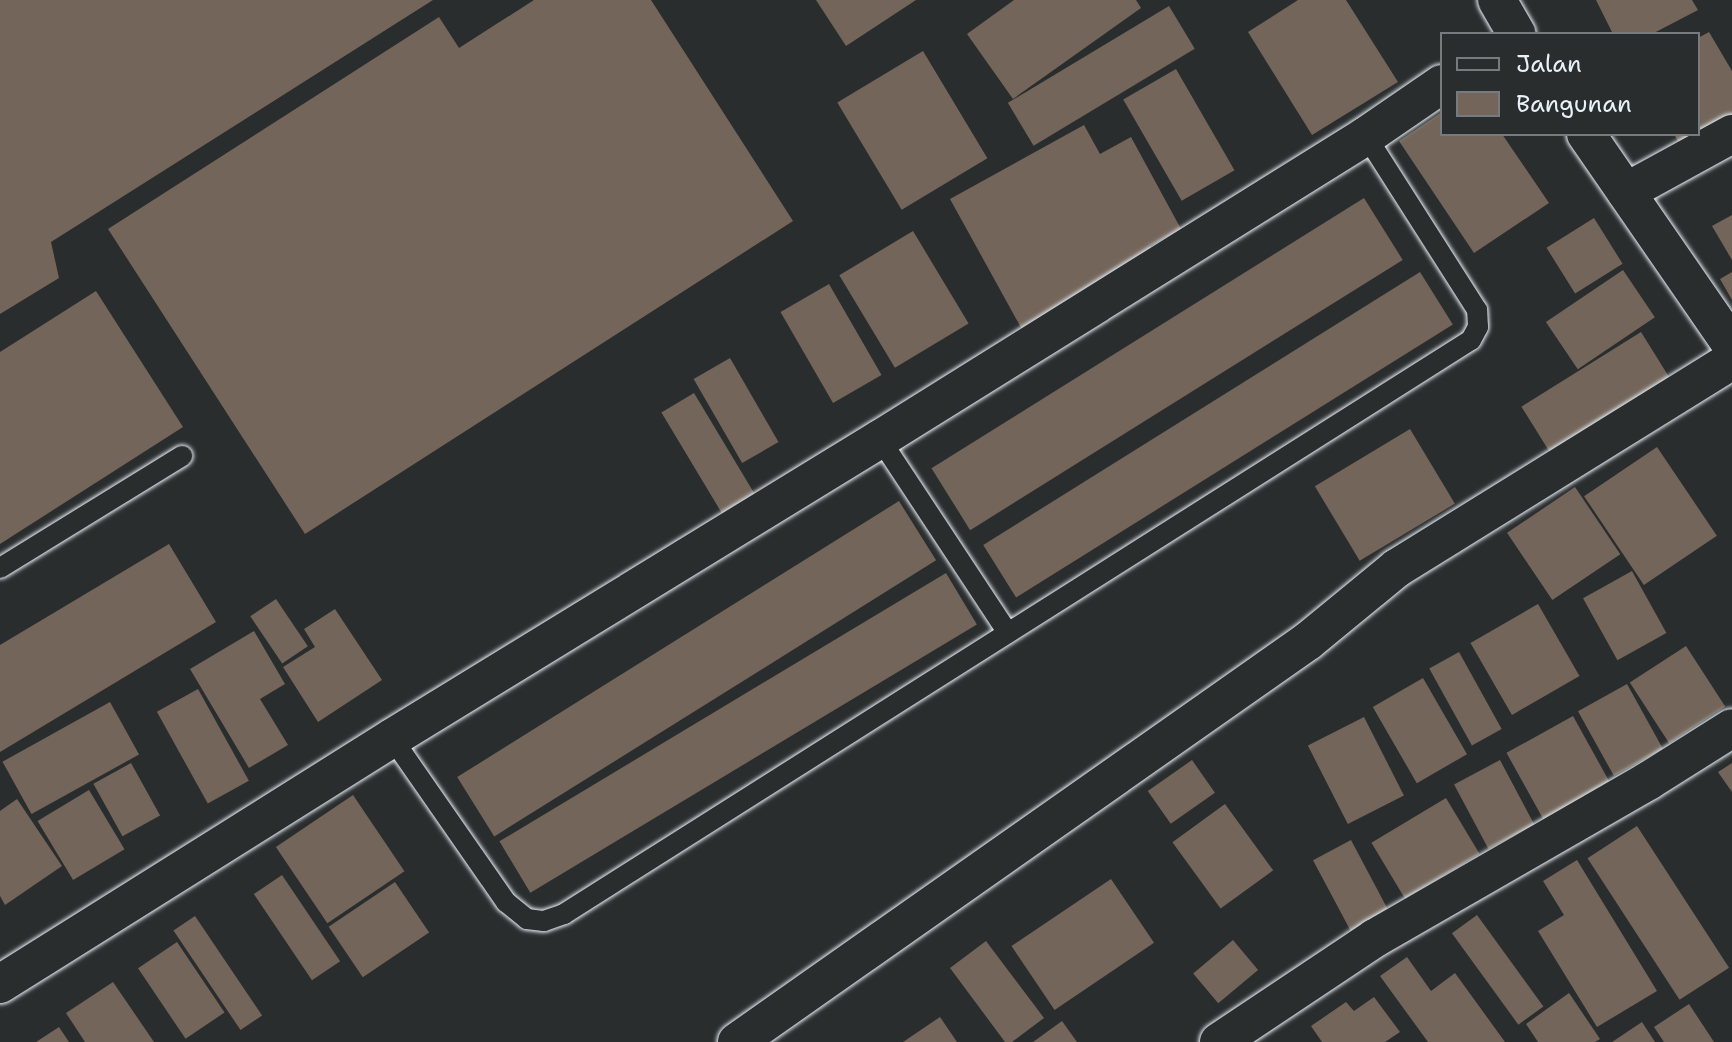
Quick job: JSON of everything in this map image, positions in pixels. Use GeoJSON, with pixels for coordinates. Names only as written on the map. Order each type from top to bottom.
{"type":"FeatureCollection","features":[{"type":"Feature","properties":{"kind":"street"},"geometry":{"type":"LineString","coordinates":[[1497,0],[1515,32]]}},
{"type":"Feature","properties":{"kind":"street"},"geometry":{"type":"LineString","coordinates":[[0,984],[1366,136],[1440,85]]}},
{"type":"Feature","properties":{"kind":"street"},"geometry":{"type":"LineString","coordinates":[[1626,192],[1732,134]]}},
{"type":"Feature","properties":{"kind":"street"},"geometry":{"type":"LineString","coordinates":[[1587,136],[1732,346]]}},
{"type":"Feature","properties":{"kind":"street"},"geometry":{"type":"LineString","coordinates":[[737,1042],[1308,641],[1397,568],[1732,360]]}},
{"type":"Feature","properties":{"kind":"street"},"geometry":{"type":"LineString","coordinates":[[1219,1042],[1375,938],[1648,781],[1732,728]]}},
{"type":"Feature","properties":{"kind":"lane"},"geometry":{"type":"LineString","coordinates":[[392,738],[506,902],[527,919],[544,921],[564,914],[1471,340],[1478,327],[1477,310],[1366,136]]}},
{"type":"Feature","properties":{"kind":"lane"},"geometry":{"type":"LineString","coordinates":[[880,439],[1008,633]]}},
{"type":"Feature","properties":{"kind":"lane"},"geometry":{"type":"LineString","coordinates":[[0,568],[182,456]]}},
{"type":"Feature","properties":{"kind":"building"},"geometry":{"type":"Polygon","coordinates":[[[0,0],[433,0],[51,242],[59,278],[0,314],[0,0]]]}},
{"type":"Feature","properties":{"kind":"building"},"geometry":{"type":"Polygon","coordinates":[[[534,0],[651,0],[793,221],[305,534],[108,229],[439,17],[459,48],[534,0]]]}},
{"type":"Feature","properties":{"kind":"building"},"geometry":{"type":"Polygon","coordinates":[[[816,0],[916,0],[846,46],[816,0]]]}},
{"type":"Feature","properties":{"kind":"building"},"geometry":{"type":"Polygon","coordinates":[[[1014,0],[1136,0],[1141,8],[1013,99],[967,34],[1014,0]]]}},
{"type":"Feature","properties":{"kind":"building"},"geometry":{"type":"Polygon","coordinates":[[[1298,0],[1346,0],[1398,82],[1312,135],[1248,32],[1298,0]]]}},
{"type":"Feature","properties":{"kind":"building"},"geometry":{"type":"Polygon","coordinates":[[[1596,0],[1692,0],[1698,10],[1656,32],[1612,32],[1596,0]]]}},
{"type":"Feature","properties":{"kind":"building"},"geometry":{"type":"Polygon","coordinates":[[[1169,6],[1195,49],[1034,146],[1008,103],[1169,6]]]}},
{"type":"Feature","properties":{"kind":"building"},"geometry":{"type":"Polygon","coordinates":[[[1709,32],[1732,71],[1732,116],[1700,134],[1700,37],[1709,32]]]}},
{"type":"Feature","properties":{"kind":"building"},"geometry":{"type":"Polygon","coordinates":[[[923,51],[987,158],[902,210],[837,103],[923,51]]]}},
{"type":"Feature","properties":{"kind":"building"},"geometry":{"type":"Polygon","coordinates":[[[1176,69],[1234,170],[1182,201],[1123,100],[1176,69]]]}},
{"type":"Feature","properties":{"kind":"building"},"geometry":{"type":"Polygon","coordinates":[[[1440,113],[1440,136],[1503,136],[1549,203],[1474,253],[1399,141],[1440,113]]]}},
{"type":"Feature","properties":{"kind":"building"},"geometry":{"type":"Polygon","coordinates":[[[1084,125],[1100,154],[1131,137],[1181,229],[1150,246],[1158,260],[1024,333],[950,199],[1084,125]]]}},
{"type":"Feature","properties":{"kind":"building"},"geometry":{"type":"Polygon","coordinates":[[[1675,136],[1696,136],[1680,145],[1675,136]]]}},
{"type":"Feature","properties":{"kind":"building"},"geometry":{"type":"Polygon","coordinates":[[[1364,198],[1403,260],[970,530],[931,468],[1364,198]]]}},
{"type":"Feature","properties":{"kind":"building"},"geometry":{"type":"Polygon","coordinates":[[[1732,215],[1732,260],[1712,226],[1732,215]]]}},
{"type":"Feature","properties":{"kind":"building"},"geometry":{"type":"Polygon","coordinates":[[[1594,218],[1623,264],[1575,293],[1547,248],[1594,218]]]}},
{"type":"Feature","properties":{"kind":"building"},"geometry":{"type":"Polygon","coordinates":[[[913,231],[969,324],[895,368],[839,275],[913,231]]]}},
{"type":"Feature","properties":{"kind":"building"},"geometry":{"type":"Polygon","coordinates":[[[1623,270],[1655,317],[1578,369],[1546,322],[1623,270]]]}},
{"type":"Feature","properties":{"kind":"building"},"geometry":{"type":"Polygon","coordinates":[[[1420,272],[1453,325],[1016,597],[983,545],[1420,272]]]}},
{"type":"Feature","properties":{"kind":"building"},"geometry":{"type":"Polygon","coordinates":[[[1732,272],[1732,300],[1720,279],[1732,272]]]}},
{"type":"Feature","properties":{"kind":"building"},"geometry":{"type":"Polygon","coordinates":[[[829,284],[882,375],[833,403],[781,312],[829,284]]]}},
{"type":"Feature","properties":{"kind":"building"},"geometry":{"type":"Polygon","coordinates":[[[96,291],[183,427],[0,544],[0,352],[96,291]]]}},
{"type":"Feature","properties":{"kind":"building"},"geometry":{"type":"Polygon","coordinates":[[[1641,332],[1669,377],[1550,452],[1521,407],[1641,332]]]}},
{"type":"Feature","properties":{"kind":"building"},"geometry":{"type":"Polygon","coordinates":[[[730,358],[778,442],[742,463],[694,379],[730,358]]]}},
{"type":"Feature","properties":{"kind":"building"},"geometry":{"type":"Polygon","coordinates":[[[694,393],[757,498],[725,518],[661,413],[694,393]]]}},
{"type":"Feature","properties":{"kind":"building"},"geometry":{"type":"Polygon","coordinates":[[[1410,429],[1455,504],[1360,561],[1315,486],[1410,429]]]}},
{"type":"Feature","properties":{"kind":"building"},"geometry":{"type":"Polygon","coordinates":[[[1657,447],[1717,536],[1644,585],[1584,496],[1657,447]]]}},
{"type":"Feature","properties":{"kind":"building"},"geometry":{"type":"Polygon","coordinates":[[[1575,487],[1620,554],[1552,600],[1507,533],[1575,487]]]}},
{"type":"Feature","properties":{"kind":"building"},"geometry":{"type":"Polygon","coordinates":[[[899,501],[936,560],[494,836],[457,777],[899,501]]]}},
{"type":"Feature","properties":{"kind":"building"},"geometry":{"type":"Polygon","coordinates":[[[169,544],[216,622],[0,752],[0,645],[169,544]]]}},
{"type":"Feature","properties":{"kind":"building"},"geometry":{"type":"Polygon","coordinates":[[[1632,571],[1666,633],[1617,660],[1583,598],[1632,571]]]}},
{"type":"Feature","properties":{"kind":"building"},"geometry":{"type":"Polygon","coordinates":[[[946,573],[977,624],[530,893],[499,841],[946,573]]]}},
{"type":"Feature","properties":{"kind":"building"},"geometry":{"type":"Polygon","coordinates":[[[276,599],[308,646],[282,664],[250,616],[276,599]]]}},
{"type":"Feature","properties":{"kind":"building"},"geometry":{"type":"Polygon","coordinates":[[[1538,604],[1580,676],[1512,715],[1470,643],[1538,604]]]}},
{"type":"Feature","properties":{"kind":"building"},"geometry":{"type":"Polygon","coordinates":[[[335,609],[382,680],[318,722],[283,667],[315,647],[304,629],[335,609]]]}},
{"type":"Feature","properties":{"kind":"building"},"geometry":{"type":"Polygon","coordinates":[[[254,631],[285,684],[260,699],[288,745],[249,768],[190,669],[254,631]]]}},
{"type":"Feature","properties":{"kind":"building"},"geometry":{"type":"Polygon","coordinates":[[[1686,646],[1725,706],[1669,743],[1630,682],[1686,646]]]}},
{"type":"Feature","properties":{"kind":"building"},"geometry":{"type":"Polygon","coordinates":[[[1459,652],[1502,729],[1472,745],[1429,668],[1459,652]]]}},
{"type":"Feature","properties":{"kind":"building"},"geometry":{"type":"Polygon","coordinates":[[[1423,678],[1467,754],[1417,783],[1373,707],[1423,678]]]}},
{"type":"Feature","properties":{"kind":"building"},"geometry":{"type":"Polygon","coordinates":[[[1627,684],[1663,749],[1614,776],[1578,711],[1627,684]]]}},
{"type":"Feature","properties":{"kind":"building"},"geometry":{"type":"Polygon","coordinates":[[[198,689],[249,781],[208,804],[157,712],[198,689]]]}},
{"type":"Feature","properties":{"kind":"building"},"geometry":{"type":"Polygon","coordinates":[[[110,702],[139,754],[32,814],[2,762],[110,702]]]}},
{"type":"Feature","properties":{"kind":"building"},"geometry":{"type":"Polygon","coordinates":[[[1573,716],[1610,783],[1544,820],[1507,753],[1573,716]]]}},
{"type":"Feature","properties":{"kind":"building"},"geometry":{"type":"Polygon","coordinates":[[[1364,717],[1404,795],[1348,824],[1308,746],[1364,717]]]}},
{"type":"Feature","properties":{"kind":"building"},"geometry":{"type":"Polygon","coordinates":[[[1192,760],[1215,793],[1171,824],[1148,791],[1192,760]]]}},
{"type":"Feature","properties":{"kind":"building"},"geometry":{"type":"Polygon","coordinates":[[[1500,760],[1534,824],[1488,849],[1454,784],[1500,760]]]}},
{"type":"Feature","properties":{"kind":"building"},"geometry":{"type":"Polygon","coordinates":[[[131,763],[160,815],[122,836],[93,784],[131,763]]]}},
{"type":"Feature","properties":{"kind":"building"},"geometry":{"type":"Polygon","coordinates":[[[1732,763],[1732,792],[1718,772],[1732,763]]]}},
{"type":"Feature","properties":{"kind":"building"},"geometry":{"type":"Polygon","coordinates":[[[89,790],[125,849],[73,880],[38,821],[89,790]]]}},
{"type":"Feature","properties":{"kind":"building"},"geometry":{"type":"Polygon","coordinates":[[[353,795],[404,871],[327,923],[276,847],[353,795]]]}},
{"type":"Feature","properties":{"kind":"building"},"geometry":{"type":"Polygon","coordinates":[[[1446,798],[1479,854],[1405,899],[1371,843],[1446,798]]]}},
{"type":"Feature","properties":{"kind":"building"},"geometry":{"type":"Polygon","coordinates":[[[17,799],[62,866],[5,905],[0,896],[0,811],[17,799]]]}},
{"type":"Feature","properties":{"kind":"building"},"geometry":{"type":"Polygon","coordinates":[[[1225,804],[1273,870],[1221,909],[1172,842],[1225,804]]]}},
{"type":"Feature","properties":{"kind":"building"},"geometry":{"type":"Polygon","coordinates":[[[1637,826],[1729,968],[1680,1000],[1588,858],[1637,826]]]}},
{"type":"Feature","properties":{"kind":"building"},"geometry":{"type":"Polygon","coordinates":[[[1351,840],[1389,911],[1351,931],[1313,860],[1351,840]]]}},
{"type":"Feature","properties":{"kind":"building"},"geometry":{"type":"Polygon","coordinates":[[[1577,860],[1657,991],[1597,1027],[1538,931],[1564,915],[1543,881],[1577,860]]]}},
{"type":"Feature","properties":{"kind":"building"},"geometry":{"type":"Polygon","coordinates":[[[282,875],[340,961],[312,980],[254,894],[282,875]]]}},
{"type":"Feature","properties":{"kind":"building"},"geometry":{"type":"Polygon","coordinates":[[[1111,879],[1154,943],[1055,1010],[1012,946],[1111,879]]]}},
{"type":"Feature","properties":{"kind":"building"},"geometry":{"type":"Polygon","coordinates":[[[395,882],[429,933],[363,977],[329,927],[395,882]]]}},
{"type":"Feature","properties":{"kind":"building"},"geometry":{"type":"Polygon","coordinates":[[[1477,915],[1543,1006],[1518,1025],[1452,933],[1477,915]]]}},
{"type":"Feature","properties":{"kind":"building"},"geometry":{"type":"Polygon","coordinates":[[[195,916],[262,1015],[241,1030],[173,931],[195,916]]]}},
{"type":"Feature","properties":{"kind":"building"},"geometry":{"type":"Polygon","coordinates":[[[1233,940],[1258,970],[1218,1003],[1193,973],[1233,940]]]}},
{"type":"Feature","properties":{"kind":"building"},"geometry":{"type":"Polygon","coordinates":[[[986,941],[1044,1018],[1012,1042],[1005,1042],[950,968],[986,941]]]}},
{"type":"Feature","properties":{"kind":"building"},"geometry":{"type":"Polygon","coordinates":[[[177,942],[225,1012],[186,1039],[138,968],[177,942]]]}},
{"type":"Feature","properties":{"kind":"building"},"geometry":{"type":"Polygon","coordinates":[[[1407,957],[1431,991],[1455,973],[1505,1042],[1428,1042],[1380,976],[1407,957]]]}},
{"type":"Feature","properties":{"kind":"building"},"geometry":{"type":"Polygon","coordinates":[[[113,982],[154,1042],[85,1042],[66,1013],[113,982]]]}},
{"type":"Feature","properties":{"kind":"building"},"geometry":{"type":"Polygon","coordinates":[[[1569,993],[1600,1039],[1595,1042],[1538,1042],[1526,1024],[1569,993]]]}},
{"type":"Feature","properties":{"kind":"building"},"geometry":{"type":"Polygon","coordinates":[[[1374,997],[1400,1032],[1385,1042],[1322,1042],[1311,1026],[1346,1002],[1354,1011],[1374,997]]]}},
{"type":"Feature","properties":{"kind":"building"},"geometry":{"type":"Polygon","coordinates":[[[1689,1004],[1714,1042],[1664,1042],[1654,1027],[1689,1004]]]}},
{"type":"Feature","properties":{"kind":"building"},"geometry":{"type":"Polygon","coordinates":[[[940,1017],[957,1042],[903,1042],[940,1017]]]}},
{"type":"Feature","properties":{"kind":"building"},"geometry":{"type":"Polygon","coordinates":[[[1062,1021],[1077,1042],[1033,1042],[1062,1021]]]}},
{"type":"Feature","properties":{"kind":"building"},"geometry":{"type":"Polygon","coordinates":[[[1642,1022],[1655,1042],[1612,1042],[1642,1022]]]}},
{"type":"Feature","properties":{"kind":"building"},"geometry":{"type":"Polygon","coordinates":[[[59,1027],[69,1042],[36,1042],[59,1027]]]}}]}
